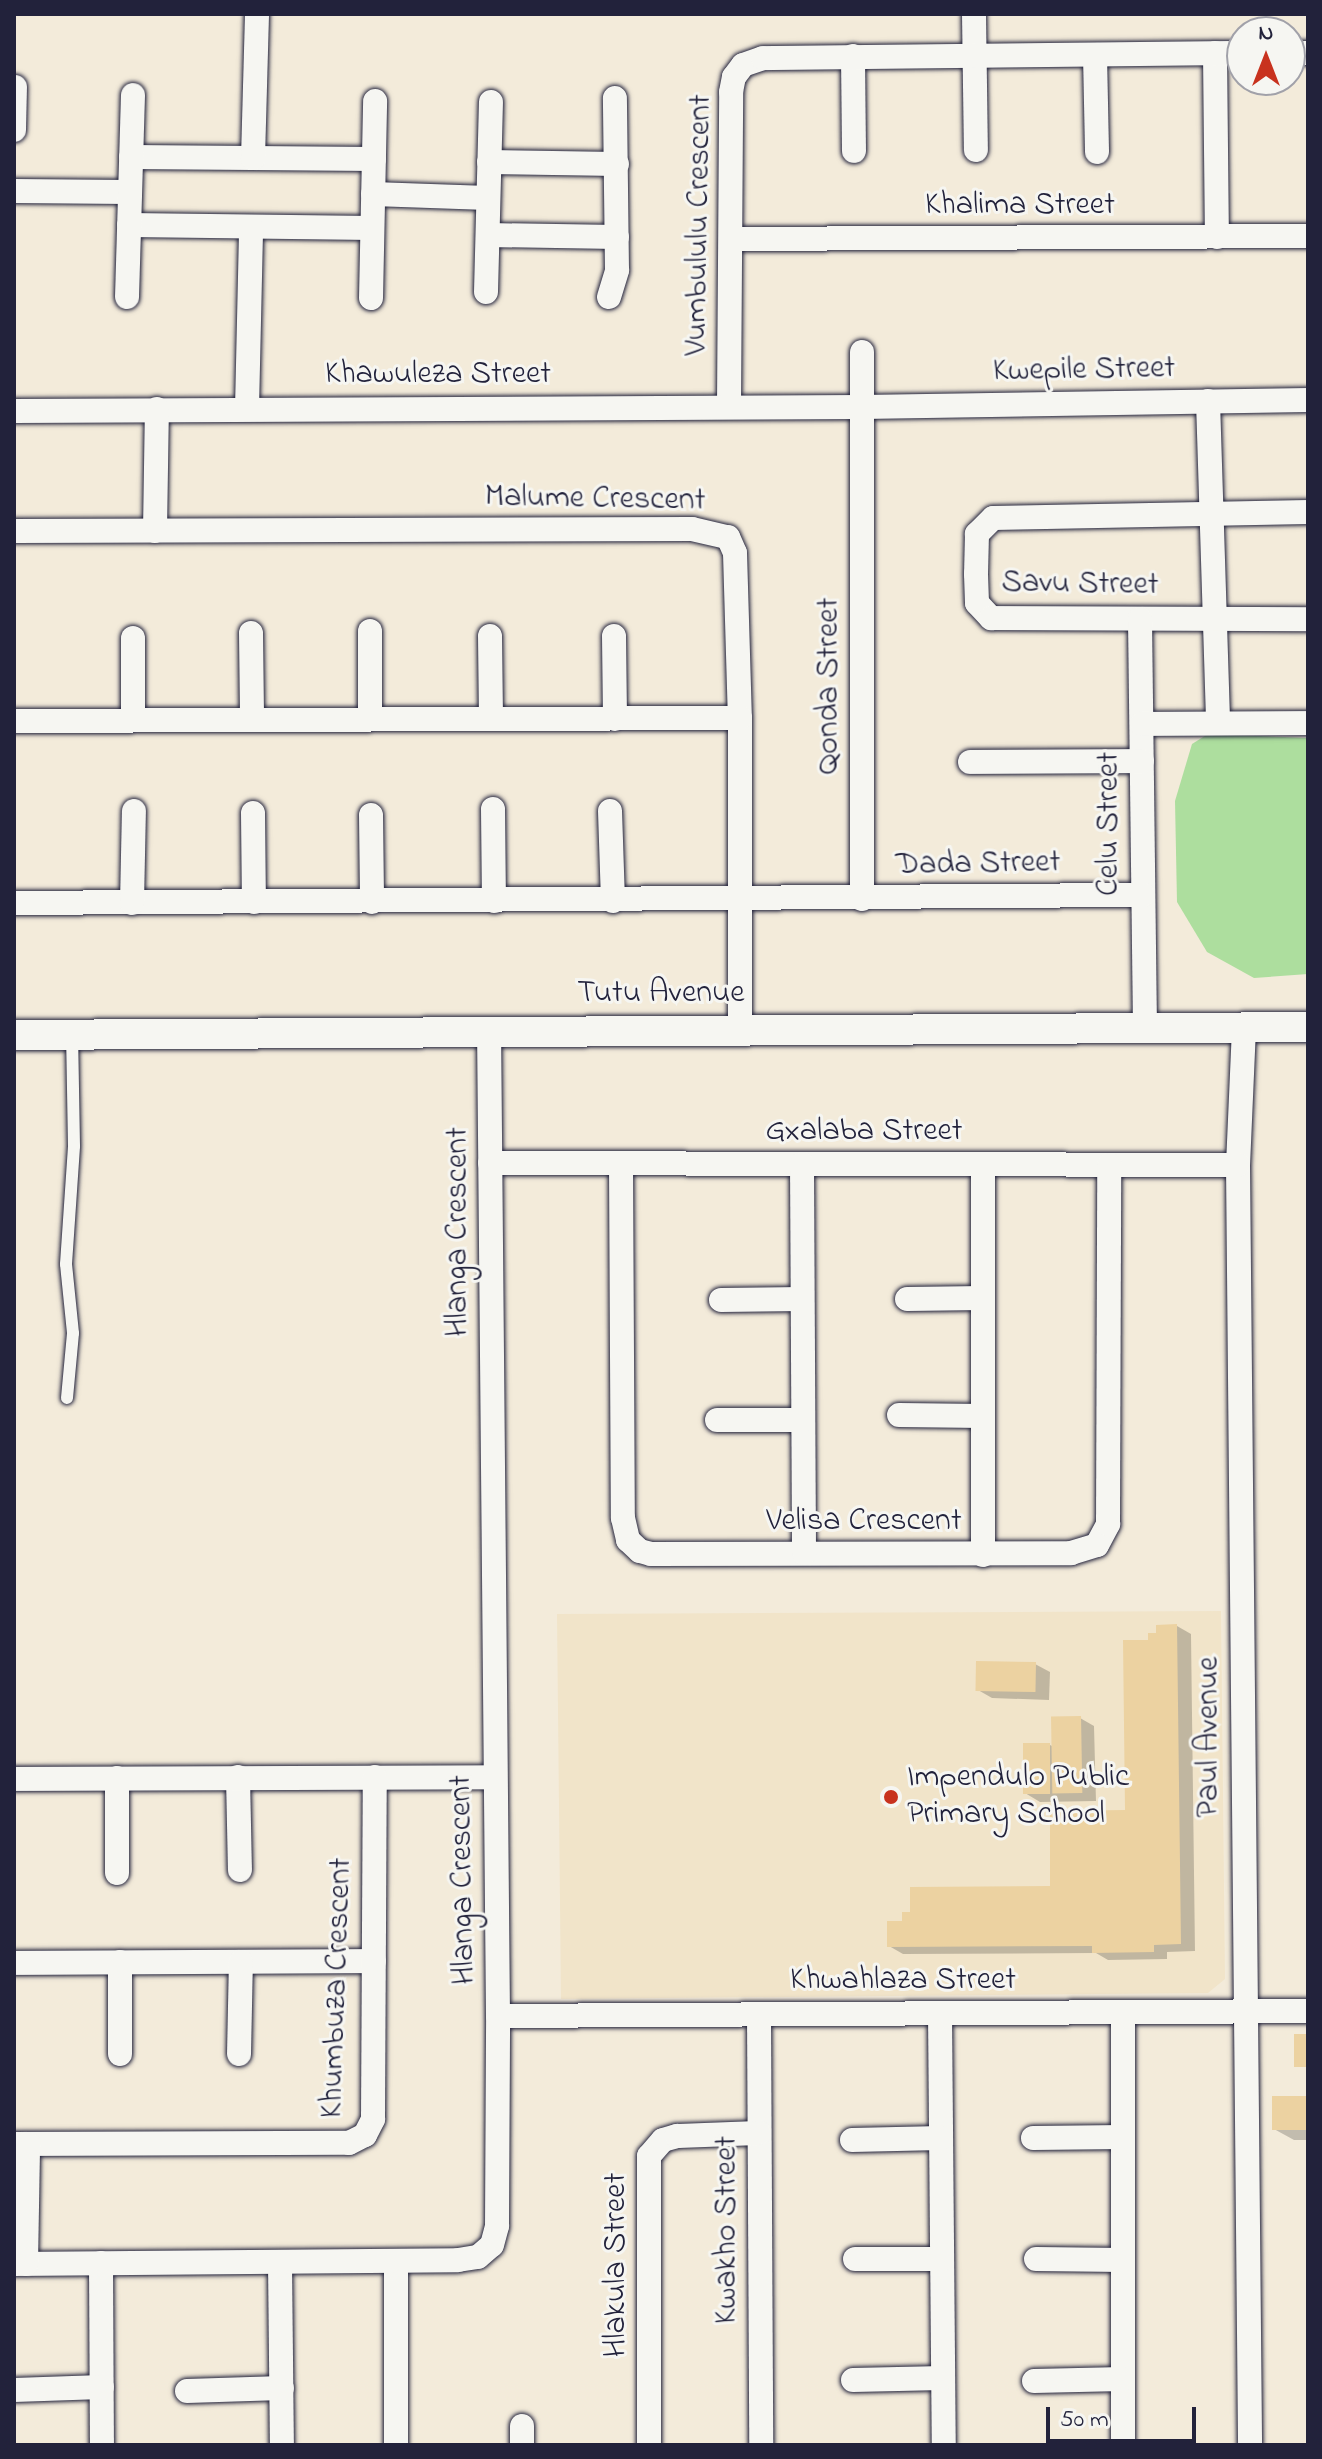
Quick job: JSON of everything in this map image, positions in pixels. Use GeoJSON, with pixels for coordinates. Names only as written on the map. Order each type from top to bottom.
{"type":"FeatureCollection","features":[{"type":"Feature","properties":{"kind":"street"},"geometry":{"type":"LineString","coordinates":[[253,158],[257,14]]}},
{"type":"Feature","properties":{"kind":"street"},"geometry":{"type":"LineString","coordinates":[[974,14],[976,150]]}},
{"type":"Feature","properties":{"kind":"street"},"geometry":{"type":"LineString","coordinates":[[1215,53],[1217,237]]}},
{"type":"Feature","properties":{"kind":"street","name":"Vumbululu Crescent"},"geometry":{"type":"LineString","coordinates":[[729,405],[731,92],[735,73],[756,59],[1226,53]]}},
{"type":"Feature","properties":{"kind":"street"},"geometry":{"type":"LineString","coordinates":[[1095,55],[1097,152]]}},
{"type":"Feature","properties":{"kind":"street"},"geometry":{"type":"LineString","coordinates":[[853,56],[854,151]]}},
{"type":"Feature","properties":{"kind":"street"},"geometry":{"type":"LineString","coordinates":[[14,130],[15,87]]}},
{"type":"Feature","properties":{"kind":"street"},"geometry":{"type":"LineString","coordinates":[[127,297],[133,95]]}},
{"type":"Feature","properties":{"kind":"street"},"geometry":{"type":"LineString","coordinates":[[609,297],[616,278],[615,98]]}},
{"type":"Feature","properties":{"kind":"street"},"geometry":{"type":"LineString","coordinates":[[371,298],[375,101]]}},
{"type":"Feature","properties":{"kind":"street"},"geometry":{"type":"LineString","coordinates":[[486,292],[491,102]]}},
{"type":"Feature","properties":{"kind":"street"},"geometry":{"type":"LineString","coordinates":[[131,157],[374,159]]}},
{"type":"Feature","properties":{"kind":"street"},"geometry":{"type":"LineString","coordinates":[[489,162],[617,164]]}},
{"type":"Feature","properties":{"kind":"street"},"geometry":{"type":"LineString","coordinates":[[14,191],[129,192]]}},
{"type":"Feature","properties":{"kind":"street"},"geometry":{"type":"LineString","coordinates":[[373,194],[488,198]]}},
{"type":"Feature","properties":{"kind":"street"},"geometry":{"type":"LineString","coordinates":[[129,225],[372,228]]}},
{"type":"Feature","properties":{"kind":"street"},"geometry":{"type":"LineString","coordinates":[[247,409],[251,227]]}},
{"type":"Feature","properties":{"kind":"street"},"geometry":{"type":"LineString","coordinates":[[488,235],[617,237]]}},
{"type":"Feature","properties":{"kind":"street","name":"Khalima Street"},"geometry":{"type":"LineString","coordinates":[[732,239],[1308,236]]}},
{"type":"Feature","properties":{"kind":"street","name":"Qonda Street"},"geometry":{"type":"LineString","coordinates":[[862,352],[862,899]]}},
{"type":"Feature","properties":{"kind":"street","name":"Kwepile Street"},"geometry":{"type":"LineString","coordinates":[[862,407],[1308,400]]}},
{"type":"Feature","properties":{"kind":"street"},"geometry":{"type":"LineString","coordinates":[[1208,401],[1218,723]]}},
{"type":"Feature","properties":{"kind":"street","name":"Khawuleza Street"},"geometry":{"type":"LineString","coordinates":[[14,411],[729,405],[862,407]]}},
{"type":"Feature","properties":{"kind":"street"},"geometry":{"type":"LineString","coordinates":[[155,531],[157,409]]}},
{"type":"Feature","properties":{"kind":"street","name":"Savu Street"},"geometry":{"type":"LineString","coordinates":[[1308,512],[993,518],[977,534],[976,593],[977,603],[985,615],[1002,619],[1308,619]]}},
{"type":"Feature","properties":{"kind":"street","name":"Malume Crescent"},"geometry":{"type":"LineString","coordinates":[[14,531],[692,529],[720,533],[732,543],[735,553],[740,718],[740,1030]]}},
{"type":"Feature","properties":{"kind":"street","name":"Celu Street"},"geometry":{"type":"LineString","coordinates":[[1140,619],[1145,1029]]}},
{"type":"Feature","properties":{"kind":"street"},"geometry":{"type":"LineString","coordinates":[[370,631],[370,719]]}},
{"type":"Feature","properties":{"kind":"street"},"geometry":{"type":"LineString","coordinates":[[251,633],[252,720]]}},
{"type":"Feature","properties":{"kind":"street"},"geometry":{"type":"LineString","coordinates":[[490,636],[491,719]]}},
{"type":"Feature","properties":{"kind":"street"},"geometry":{"type":"LineString","coordinates":[[614,636],[615,719]]}},
{"type":"Feature","properties":{"kind":"street"},"geometry":{"type":"LineString","coordinates":[[133,638],[133,720]]}},
{"type":"Feature","properties":{"kind":"street"},"geometry":{"type":"LineString","coordinates":[[14,721],[740,718]]}},
{"type":"Feature","properties":{"kind":"street"},"geometry":{"type":"LineString","coordinates":[[1142,724],[1308,723]]}},
{"type":"Feature","properties":{"kind":"street"},"geometry":{"type":"LineString","coordinates":[[970,762],[1142,761]]}},
{"type":"Feature","properties":{"kind":"street"},"geometry":{"type":"LineString","coordinates":[[493,809],[494,901]]}},
{"type":"Feature","properties":{"kind":"street"},"geometry":{"type":"LineString","coordinates":[[132,903],[134,811]]}},
{"type":"Feature","properties":{"kind":"street"},"geometry":{"type":"LineString","coordinates":[[610,811],[613,901]]}},
{"type":"Feature","properties":{"kind":"street"},"geometry":{"type":"LineString","coordinates":[[253,813],[254,902]]}},
{"type":"Feature","properties":{"kind":"street"},"geometry":{"type":"LineString","coordinates":[[371,815],[372,902]]}},
{"type":"Feature","properties":{"kind":"street","name":"Dada Street"},"geometry":{"type":"LineString","coordinates":[[862,899],[1143,895]]}},
{"type":"Feature","properties":{"kind":"street"},"geometry":{"type":"LineString","coordinates":[[14,903],[862,899]]}},
{"type":"Feature","properties":{"kind":"street","name":"Tutu Avenue"},"geometry":{"type":"LineString","coordinates":[[14,1035],[1308,1027]]}},
{"type":"Feature","properties":{"kind":"street","name":"Paul Avenue"},"geometry":{"type":"LineString","coordinates":[[1244,1028],[1238,1165],[1250,2445]]}},
{"type":"Feature","properties":{"kind":"street","name":"Hlanga Crescent"},"geometry":{"type":"LineString","coordinates":[[20,2264],[470,2260],[492,2245],[497,2226],[498,2016],[489,1031]]}},
{"type":"Feature","properties":{"kind":"street","name":"Gxalaba Street"},"geometry":{"type":"LineString","coordinates":[[490,1163],[1238,1165]]}},
{"type":"Feature","properties":{"kind":"street","name":"Velisa Crescent"},"geometry":{"type":"LineString","coordinates":[[621,1164],[623,1518],[628,1540],[640,1551],[651,1554],[983,1555],[1071,1553],[1088,1550],[1105,1535],[1109,1165]]}},
{"type":"Feature","properties":{"kind":"street"},"geometry":{"type":"LineString","coordinates":[[802,1164],[804,1553]]}},
{"type":"Feature","properties":{"kind":"street"},"geometry":{"type":"LineString","coordinates":[[983,1164],[983,1555]]}},
{"type":"Feature","properties":{"kind":"street"},"geometry":{"type":"LineString","coordinates":[[907,1299],[983,1298]]}},
{"type":"Feature","properties":{"kind":"street"},"geometry":{"type":"LineString","coordinates":[[721,1300],[802,1299]]}},
{"type":"Feature","properties":{"kind":"street"},"geometry":{"type":"LineString","coordinates":[[899,1415],[983,1416]]}},
{"type":"Feature","properties":{"kind":"street"},"geometry":{"type":"LineString","coordinates":[[717,1420],[803,1420]]}},
{"type":"Feature","properties":{"kind":"street"},"geometry":{"type":"LineString","coordinates":[[238,1777],[240,1870]]}},
{"type":"Feature","properties":{"kind":"street","name":"Khumbuza Crescent"},"geometry":{"type":"LineString","coordinates":[[21,2144],[349,2143],[359,2140],[373,2119],[375,1777]]}},
{"type":"Feature","properties":{"kind":"street"},"geometry":{"type":"LineString","coordinates":[[14,1779],[494,1777]]}},
{"type":"Feature","properties":{"kind":"street"},"geometry":{"type":"LineString","coordinates":[[117,1778],[117,1873]]}},
{"type":"Feature","properties":{"kind":"street"},"geometry":{"type":"LineString","coordinates":[[14,1963],[374,1961]]}},
{"type":"Feature","properties":{"kind":"street"},"geometry":{"type":"LineString","coordinates":[[120,1962],[120,2054]]}},
{"type":"Feature","properties":{"kind":"street"},"geometry":{"type":"LineString","coordinates":[[239,2054],[241,1962]]}},
{"type":"Feature","properties":{"kind":"street","name":"Khwahlaza Street"},"geometry":{"type":"LineString","coordinates":[[498,2016],[1308,2011]]}},
{"type":"Feature","properties":{"kind":"street"},"geometry":{"type":"LineString","coordinates":[[1123,2012],[1123,2445]]}},
{"type":"Feature","properties":{"kind":"street"},"geometry":{"type":"LineString","coordinates":[[940,2013],[944,2445]]}},
{"type":"Feature","properties":{"kind":"street","name":"Kwakho Street"},"geometry":{"type":"LineString","coordinates":[[759,2014],[761,2445]]}},
{"type":"Feature","properties":{"kind":"street","name":"Hlakula Street"},"geometry":{"type":"LineString","coordinates":[[649,2445],[649,2156],[663,2140],[677,2136],[759,2133]]}},
{"type":"Feature","properties":{"kind":"street"},"geometry":{"type":"LineString","coordinates":[[1033,2138],[1123,2137]]}},
{"type":"Feature","properties":{"kind":"street"},"geometry":{"type":"LineString","coordinates":[[852,2140],[941,2138]]}},
{"type":"Feature","properties":{"kind":"street"},"geometry":{"type":"LineString","coordinates":[[20,2264],[21,2144]]}},
{"type":"Feature","properties":{"kind":"street"},"geometry":{"type":"LineString","coordinates":[[855,2259],[942,2259]]}},
{"type":"Feature","properties":{"kind":"street"},"geometry":{"type":"LineString","coordinates":[[1036,2259],[1123,2260]]}},
{"type":"Feature","properties":{"kind":"street"},"geometry":{"type":"LineString","coordinates":[[396,2261],[396,2445]]}},
{"type":"Feature","properties":{"kind":"street"},"geometry":{"type":"LineString","coordinates":[[280,2262],[282,2445]]}},
{"type":"Feature","properties":{"kind":"street"},"geometry":{"type":"LineString","coordinates":[[101,2263],[102,2445]]}},
{"type":"Feature","properties":{"kind":"street"},"geometry":{"type":"LineString","coordinates":[[853,2380],[943,2378]]}},
{"type":"Feature","properties":{"kind":"street"},"geometry":{"type":"LineString","coordinates":[[1034,2381],[1123,2379]]}},
{"type":"Feature","properties":{"kind":"street"},"geometry":{"type":"LineString","coordinates":[[14,2390],[102,2387]]}},
{"type":"Feature","properties":{"kind":"street"},"geometry":{"type":"LineString","coordinates":[[187,2391],[282,2388]]}},
{"type":"Feature","properties":{"kind":"lane"},"geometry":{"type":"LineString","coordinates":[[67,1398],[73,1333],[66,1264],[74,1146],[72,1034]]}},
{"type":"Feature","properties":{"kind":"shaded area","name":"Impendulo Public Primary School"},"geometry":{"type":"Polygon","coordinates":[[[1221,1611],[1225,1979],[1208,1993],[561,1999],[557,1614],[1221,1611]]]}},
{"type":"Feature","properties":{"kind":"green space"},"geometry":{"type":"Polygon","coordinates":[[[1208,734],[1308,738],[1308,974],[1254,978],[1207,952],[1177,902],[1175,801],[1192,744],[1208,734]]]}},
{"type":"Feature","properties":{"kind":"building"},"geometry":{"type":"Polygon","coordinates":[[[1177,1624],[1181,1944],[1154,1945],[1154,1952],[1092,1953],[1092,1946],[887,1947],[887,1921],[902,1921],[902,1912],[910,1912],[910,1887],[1050,1886],[1050,1811],[1125,1810],[1123,1640],[1148,1640],[1148,1633],[1156,1633],[1156,1625],[1177,1624]]]}},
{"type":"Feature","properties":{"kind":"building"},"geometry":{"type":"Polygon","coordinates":[[[976,1661],[1036,1662],[1035,1692],[975,1691],[976,1661]]]}},
{"type":"Feature","properties":{"kind":"building"},"geometry":{"type":"Polygon","coordinates":[[[1081,1716],[1082,1793],[1052,1794],[1051,1717],[1081,1716]]]}},
{"type":"Feature","properties":{"kind":"building"},"geometry":{"type":"Polygon","coordinates":[[[1023,1743],[1050,1743],[1050,1794],[1023,1794],[1023,1743]]]}},
{"type":"Feature","properties":{"kind":"building"},"geometry":{"type":"Polygon","coordinates":[[[1294,2034],[1308,2034],[1308,2067],[1294,2067],[1294,2034]]]}},
{"type":"Feature","properties":{"kind":"building"},"geometry":{"type":"Polygon","coordinates":[[[1272,2096],[1308,2096],[1308,2130],[1272,2130],[1272,2096]]]}},
{"type":"Feature","properties":{"kind":"place","name":"Impendulo Public Primary School"},"geometry":{"type":"Point","coordinates":[891,1797]}}]}
